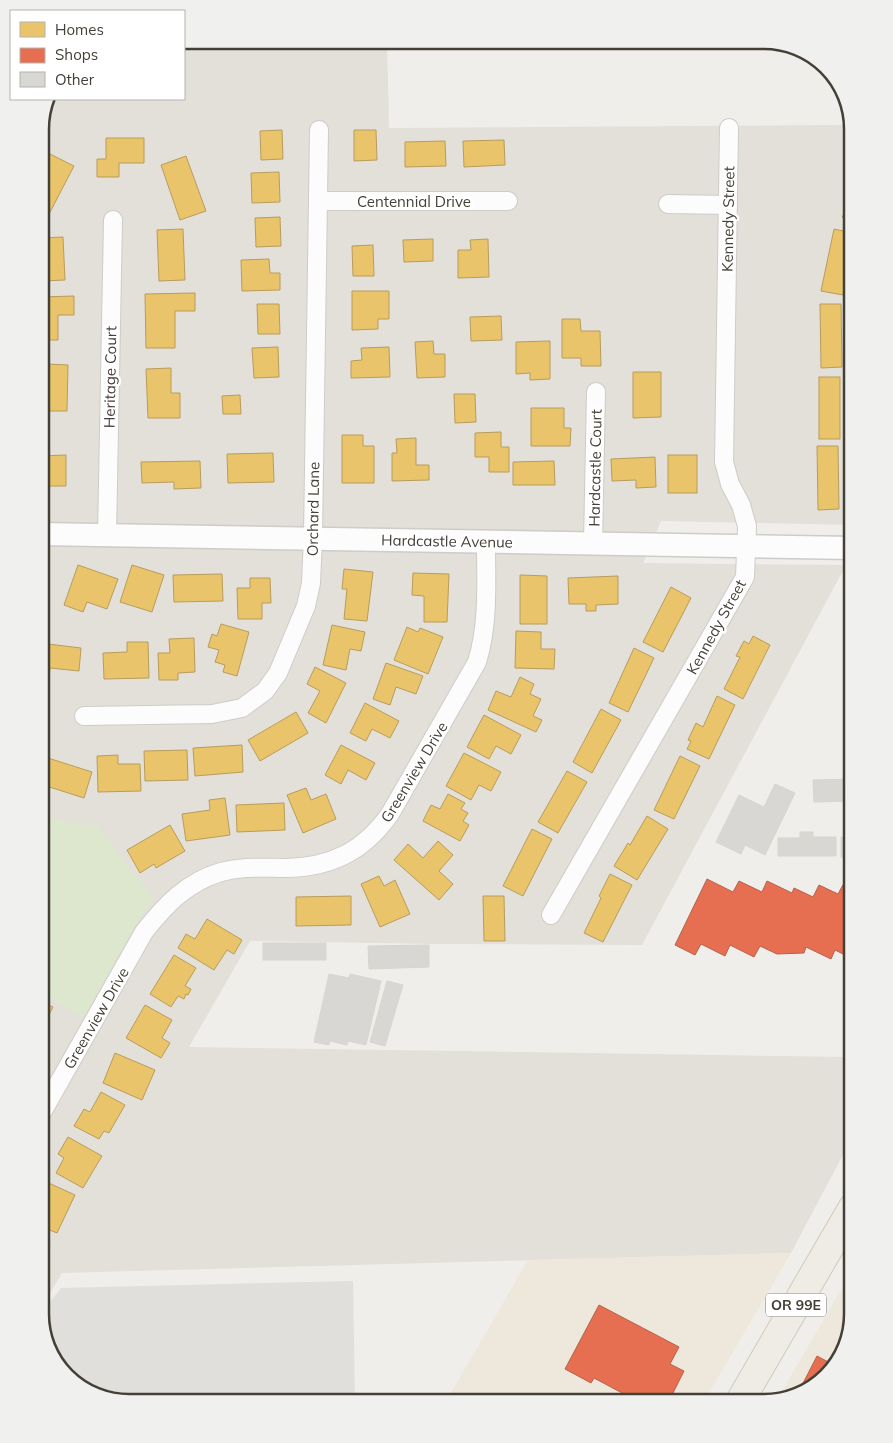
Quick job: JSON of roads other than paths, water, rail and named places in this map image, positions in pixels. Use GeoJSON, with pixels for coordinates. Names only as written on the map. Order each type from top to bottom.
{"type":"FeatureCollection","features":[{"type":"Feature","properties":{"kind":"main road","name":"OR 99E"},"geometry":{"type":"LineString","coordinates":[[744,1394],[844,1222]]}},
{"type":"Feature","properties":{"kind":"street","name":"Kennedy Street"},"geometry":{"type":"LineString","coordinates":[[551,915],[745,577],[746,526],[741,505],[730,484],[724,462],[729,128]]}},
{"type":"Feature","properties":{"kind":"street","name":"Orchard Lane"},"geometry":{"type":"LineString","coordinates":[[84,716],[212,714],[242,708],[265,691],[278,673],[306,606],[311,583],[313,537],[319,130]]}},
{"type":"Feature","properties":{"kind":"street","name":"Centennial Drive"},"geometry":{"type":"LineString","coordinates":[[319,201],[508,201]]}},
{"type":"Feature","properties":{"kind":"street"},"geometry":{"type":"LineString","coordinates":[[668,204],[728,205]]}},
{"type":"Feature","properties":{"kind":"street","name":"Heritage Court"},"geometry":{"type":"LineString","coordinates":[[107,535],[113,220]]}},
{"type":"Feature","properties":{"kind":"street","name":"Hardcastle Court"},"geometry":{"type":"LineString","coordinates":[[593,544],[596,392]]}},
{"type":"Feature","properties":{"kind":"street","name":"Hardcastle Avenue"},"geometry":{"type":"LineString","coordinates":[[49,534],[313,537],[844,548]]}},
{"type":"Feature","properties":{"kind":"street","name":"Greenview Drive"},"geometry":{"type":"LineString","coordinates":[[49,1100],[144,932],[172,898],[204,878],[221,872],[251,867],[294,868],[322,865],[355,850],[381,827],[477,662],[484,635],[485,622],[486,542]]}}]}
